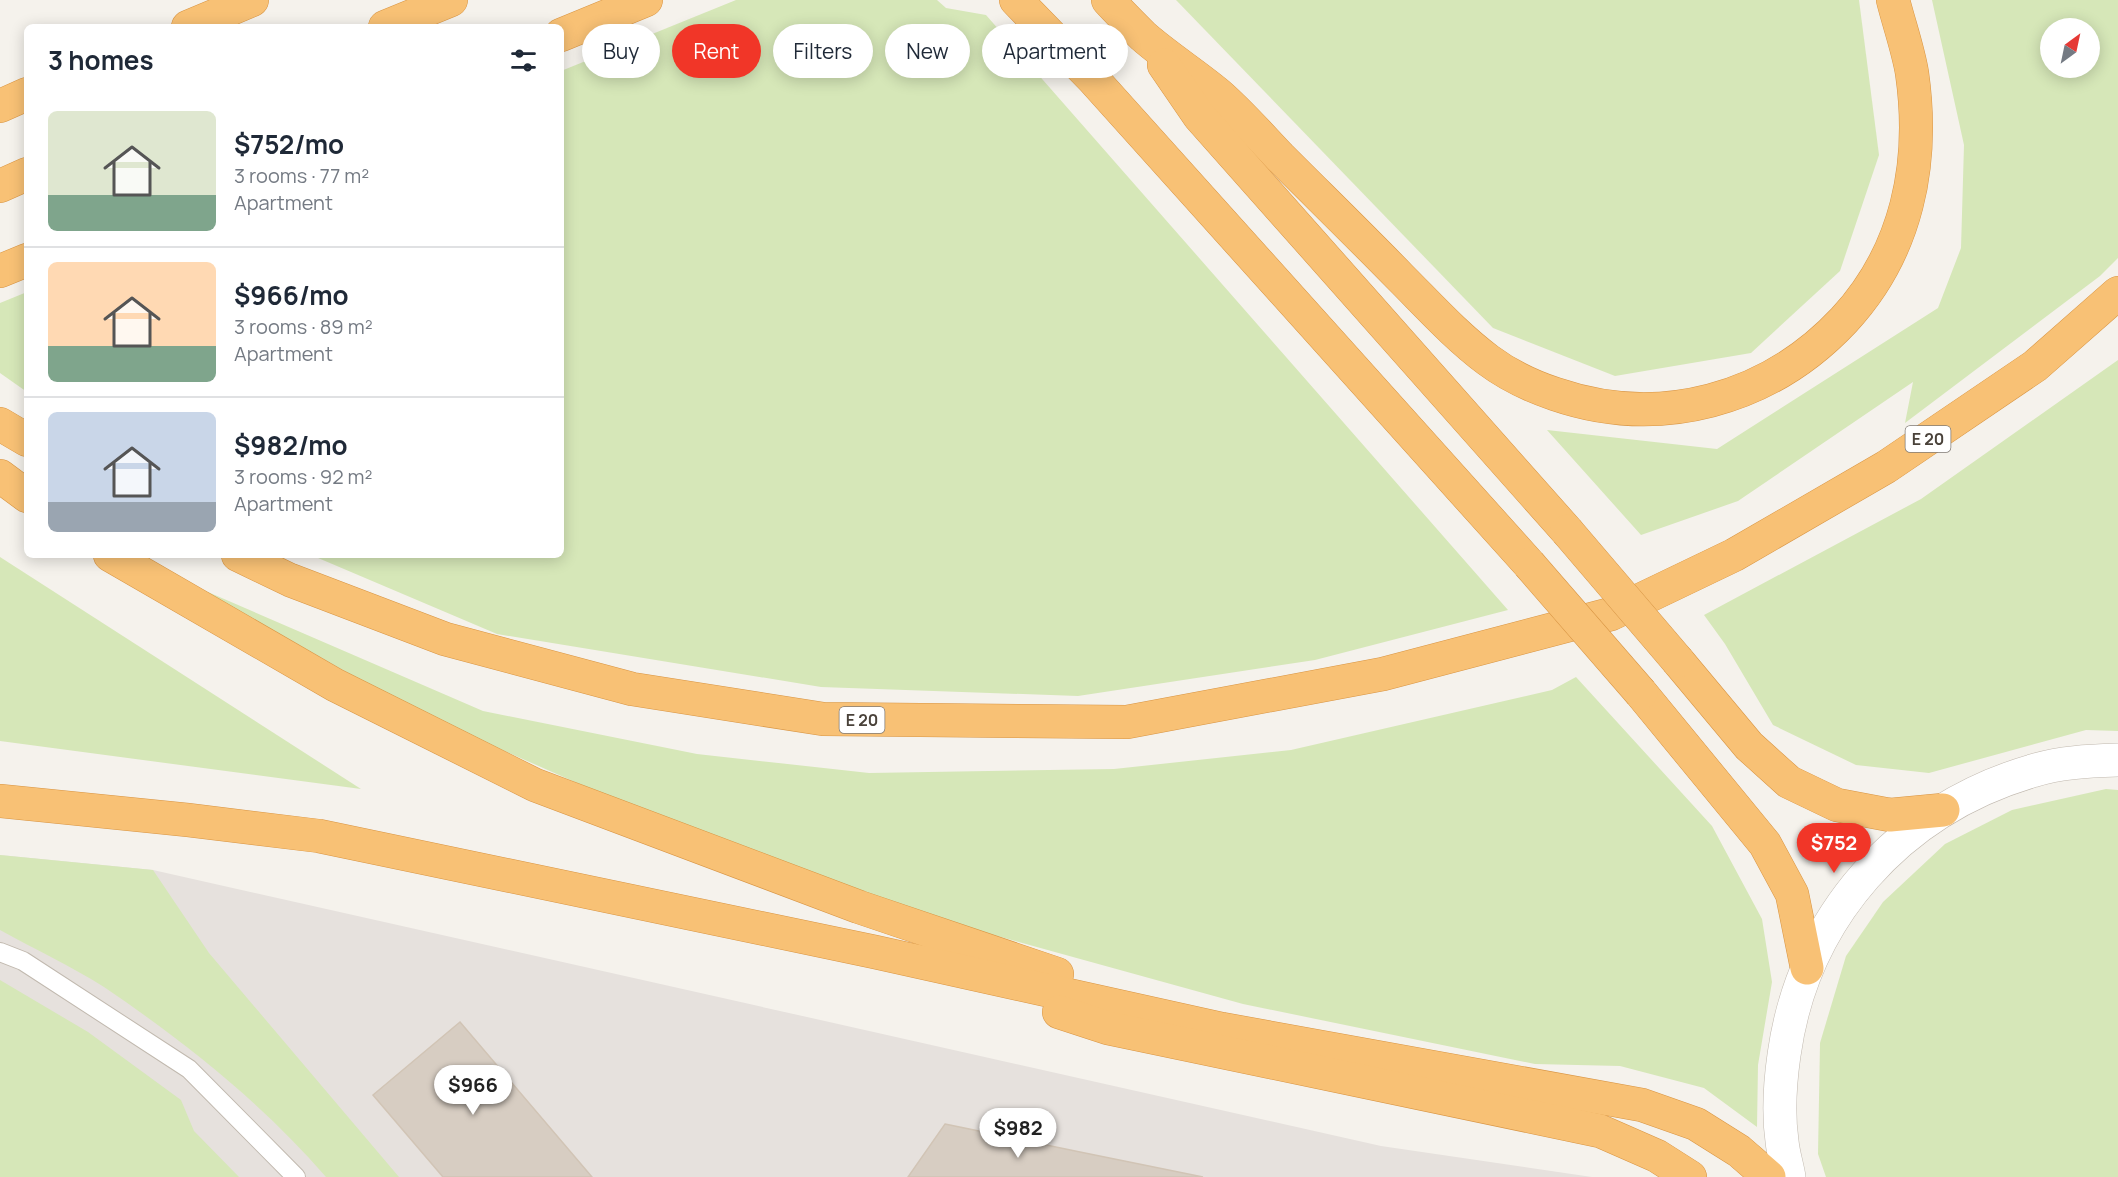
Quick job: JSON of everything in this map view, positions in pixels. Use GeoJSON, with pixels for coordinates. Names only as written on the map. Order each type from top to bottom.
{"type":"FeatureCollection","features":[{"type":"Feature","properties":{"kind":"highway"},"geometry":{"type":"LineString","coordinates":[[195,24],[252,0]]}},
{"type":"Feature","properties":{"kind":"highway"},"geometry":{"type":"LineString","coordinates":[[392,24],[450,0]]}},
{"type":"Feature","properties":{"kind":"highway"},"geometry":{"type":"LineString","coordinates":[[564,34],[646,0]]}},
{"type":"Feature","properties":{"kind":"highway"},"geometry":{"type":"LineString","coordinates":[[1016,0],[1093,79],[1529,564],[1641,693],[1765,844],[1792,894],[1807,968]]}},
{"type":"Feature","properties":{"kind":"highway"},"geometry":{"type":"LineString","coordinates":[[1108,0],[1145,37],[1220,96],[1447,324],[1488,360],[1516,378],[1568,398],[1629,410],[1671,409],[1707,402],[1745,389],[1772,376],[1806,354],[1830,334],[1870,289],[1882,271],[1900,230],[1908,200],[1916,144],[1911,73],[1893,0]]}},
{"type":"Feature","properties":{"kind":"highway"},"geometry":{"type":"LineString","coordinates":[[1145,37],[1199,116],[1567,531],[1749,746],[1789,782],[1837,805],[1890,814],[1942,810]]}},
{"type":"Feature","properties":{"kind":"highway"},"geometry":{"type":"LineString","coordinates":[[0,106],[24,95]]}},
{"type":"Feature","properties":{"kind":"highway"},"geometry":{"type":"LineString","coordinates":[[0,186],[24,175]]}},
{"type":"Feature","properties":{"kind":"highway"},"geometry":{"type":"LineString","coordinates":[[0,271],[24,261]]}},
{"type":"Feature","properties":{"kind":"highway","name":"E 20"},"geometry":{"type":"LineString","coordinates":[[244,558],[290,580],[445,639],[632,689],[823,720],[1127,722],[1383,674],[1611,614],[1734,555],[1886,467],[2035,366],[2118,294]]}},
{"type":"Feature","properties":{"kind":"highway"},"geometry":{"type":"LineString","coordinates":[[0,424],[24,439]]}},
{"type":"Feature","properties":{"kind":"highway"},"geometry":{"type":"LineString","coordinates":[[0,476],[24,494]]}},
{"type":"Feature","properties":{"kind":"highway"},"geometry":{"type":"LineString","coordinates":[[115,558],[335,685],[535,785],[860,907],[1222,1029]]}},
{"type":"Feature","properties":{"kind":"highway"},"geometry":{"type":"LineString","coordinates":[[0,801],[319,836],[875,952],[1222,1029],[1642,1105],[1696,1124],[1739,1151],[1769,1177]]}},
{"type":"Feature","properties":{"kind":"highway"},"geometry":{"type":"LineString","coordinates":[[875,952],[1108,1028],[1600,1131],[1657,1156],[1690,1177]]}},
{"type":"Feature","properties":{"kind":"street"},"geometry":{"type":"LineString","coordinates":[[1790,1177],[1782,1141],[1780,1082],[1788,1023],[1807,968],[1832,920],[1862,878],[1900,841],[1942,810],[1987,787],[2034,770],[2083,761],[2118,759]]}},
{"type":"Feature","properties":{"kind":"lane"},"geometry":{"type":"LineString","coordinates":[[0,952],[23,961],[189,1069],[296,1177]]}},
{"type":"Feature","properties":{"kind":"shaded area"},"geometry":{"type":"Polygon","coordinates":[[[0,855],[153,870],[1381,1146],[1592,1177],[0,1177],[0,855]]]}},
{"type":"Feature","properties":{"kind":"green space"},"geometry":{"type":"Polygon","coordinates":[[[736,0],[937,0],[946,8],[986,15],[994,24],[982,24],[982,78],[1041,78],[1508,610],[1315,660],[1078,696],[821,687],[497,634],[318,558],[564,558],[564,70],[582,62],[582,78],[660,78],[660,31],[672,26],[672,78],[761,78],[761,24],[677,24],[736,0]]]}},
{"type":"Feature","properties":{"kind":"green space"},"geometry":{"type":"Polygon","coordinates":[[[1176,0],[1859,0],[1879,155],[1840,271],[1751,353],[1615,376],[1493,328],[1176,0]]]}},
{"type":"Feature","properties":{"kind":"green space"},"geometry":{"type":"Polygon","coordinates":[[[1932,0],[2118,0],[2118,258],[2100,276],[1905,423],[1913,382],[1738,501],[1641,535],[1547,430],[1717,449],[1938,308],[1961,248],[1964,145],[1932,0]]]}},
{"type":"Feature","properties":{"kind":"green space"},"geometry":{"type":"Polygon","coordinates":[[[24,293],[24,390],[0,373],[0,303],[24,293]]]}},
{"type":"Feature","properties":{"kind":"green space"},"geometry":{"type":"Polygon","coordinates":[[[2118,360],[2118,731],[2086,730],[1929,773],[1856,765],[1773,725],[1725,644],[1704,615],[1921,499],[2118,360]]]}},
{"type":"Feature","properties":{"kind":"green space"},"geometry":{"type":"Polygon","coordinates":[[[0,557],[361,789],[0,741],[0,557]]]}},
{"type":"Feature","properties":{"kind":"green space"},"geometry":{"type":"Polygon","coordinates":[[[201,589],[483,711],[697,754],[869,773],[1114,769],[1291,750],[1552,690],[1576,677],[1712,826],[1762,919],[1772,982],[1758,1065],[1757,1127],[1704,1088],[1620,1066],[1535,1064],[1243,1004],[961,926],[675,826],[418,713],[201,589]]]}},
{"type":"Feature","properties":{"kind":"green space"},"geometry":{"type":"Polygon","coordinates":[[[2106,789],[2118,790],[2118,1177],[1826,1177],[1818,1154],[1820,1043],[1846,956],[1883,902],[1945,844],[2012,810],[2106,789]]]}},
{"type":"Feature","properties":{"kind":"green space"},"geometry":{"type":"Polygon","coordinates":[[[0,855],[153,870],[209,953],[399,1177],[326,1177],[249,1099],[164,1029],[91,979],[0,930],[0,855]]]}},
{"type":"Feature","properties":{"kind":"green space"},"geometry":{"type":"Polygon","coordinates":[[[0,980],[88,1032],[181,1100],[194,1131],[239,1177],[0,1177],[0,980]]]}},
{"type":"Feature","properties":{"kind":"building"},"geometry":{"type":"Polygon","coordinates":[[[460,1022],[592,1177],[443,1177],[373,1095],[460,1022]]]}},
{"type":"Feature","properties":{"kind":"building"},"geometry":{"type":"Polygon","coordinates":[[[945,1124],[1080,1152],[1203,1177],[908,1177],[945,1124]]]}}]}
